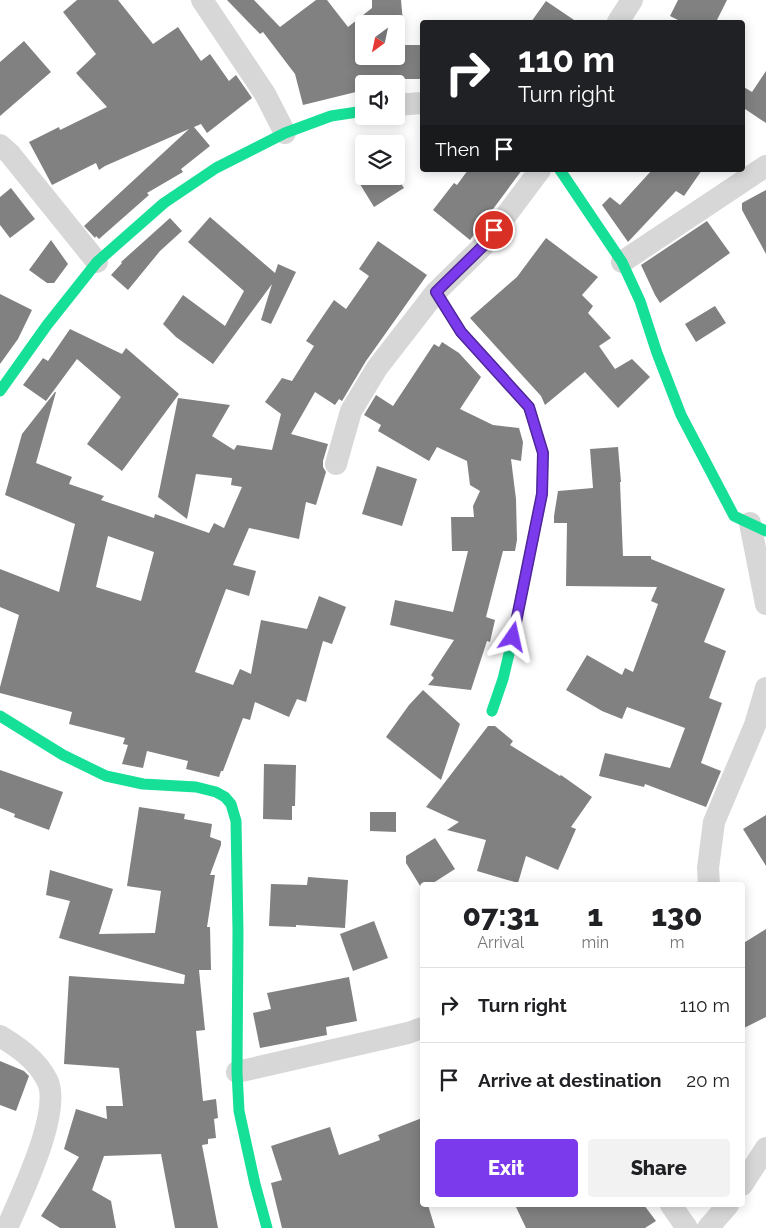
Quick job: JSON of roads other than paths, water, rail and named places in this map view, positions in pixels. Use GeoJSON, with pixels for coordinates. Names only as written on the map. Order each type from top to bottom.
{"type":"FeatureCollection","features":[{"type":"Feature","properties":{"kind":"street"},"geometry":{"type":"LineString","coordinates":[[202,0],[265,94],[285,133]]}},
{"type":"Feature","properties":{"kind":"street"},"geometry":{"type":"LineString","coordinates":[[619,20],[632,0]]}},
{"type":"Feature","properties":{"kind":"street"},"geometry":{"type":"LineString","coordinates":[[405,104],[420,103]]}},
{"type":"Feature","properties":{"kind":"street"},"geometry":{"type":"LineString","coordinates":[[1,388],[47,325],[97,262],[164,203],[216,168],[285,133],[331,116],[355,112]]}},
{"type":"Feature","properties":{"kind":"street"},"geometry":{"type":"LineString","coordinates":[[0,144],[97,262]]}},
{"type":"Feature","properties":{"kind":"street"},"geometry":{"type":"LineString","coordinates":[[622,262],[766,166]]}},
{"type":"Feature","properties":{"kind":"street"},"geometry":{"type":"LineString","coordinates":[[336,464],[351,412],[377,368],[436,292],[483,246],[538,172]]}},
{"type":"Feature","properties":{"kind":"street"},"geometry":{"type":"LineString","coordinates":[[561,172],[622,262],[640,301],[657,353],[681,415],[734,516],[758,527],[766,604]]}},
{"type":"Feature","properties":{"kind":"street"},"geometry":{"type":"LineString","coordinates":[[436,292],[461,332],[529,407],[543,453],[542,494],[513,637],[503,679],[492,711]]}},
{"type":"Feature","properties":{"kind":"street"},"geometry":{"type":"LineString","coordinates":[[709,882],[708,868],[714,822],[755,725],[766,688]]}},
{"type":"Feature","properties":{"kind":"street"},"geometry":{"type":"LineString","coordinates":[[0,716],[62,754],[104,776],[136,783],[195,786],[217,792],[227,798],[234,806],[238,932],[237,1072],[239,1111],[255,1184],[268,1228]]}},
{"type":"Feature","properties":{"kind":"street"},"geometry":{"type":"LineString","coordinates":[[237,1072],[420,1029]]}},
{"type":"Feature","properties":{"kind":"street"},"geometry":{"type":"LineString","coordinates":[[0,1036],[20,1048],[37,1065],[48,1082],[50,1105],[46,1134],[7,1228]]}},
{"type":"Feature","properties":{"kind":"street"},"geometry":{"type":"LineString","coordinates":[[745,1180],[766,1148]]}},
{"type":"Feature","properties":{"kind":"street"},"geometry":{"type":"LineString","coordinates":[[672,1207],[686,1228]]}},
{"type":"Feature","properties":{"kind":"street"},"geometry":{"type":"LineString","coordinates":[[708,1228],[726,1207]]}}]}
